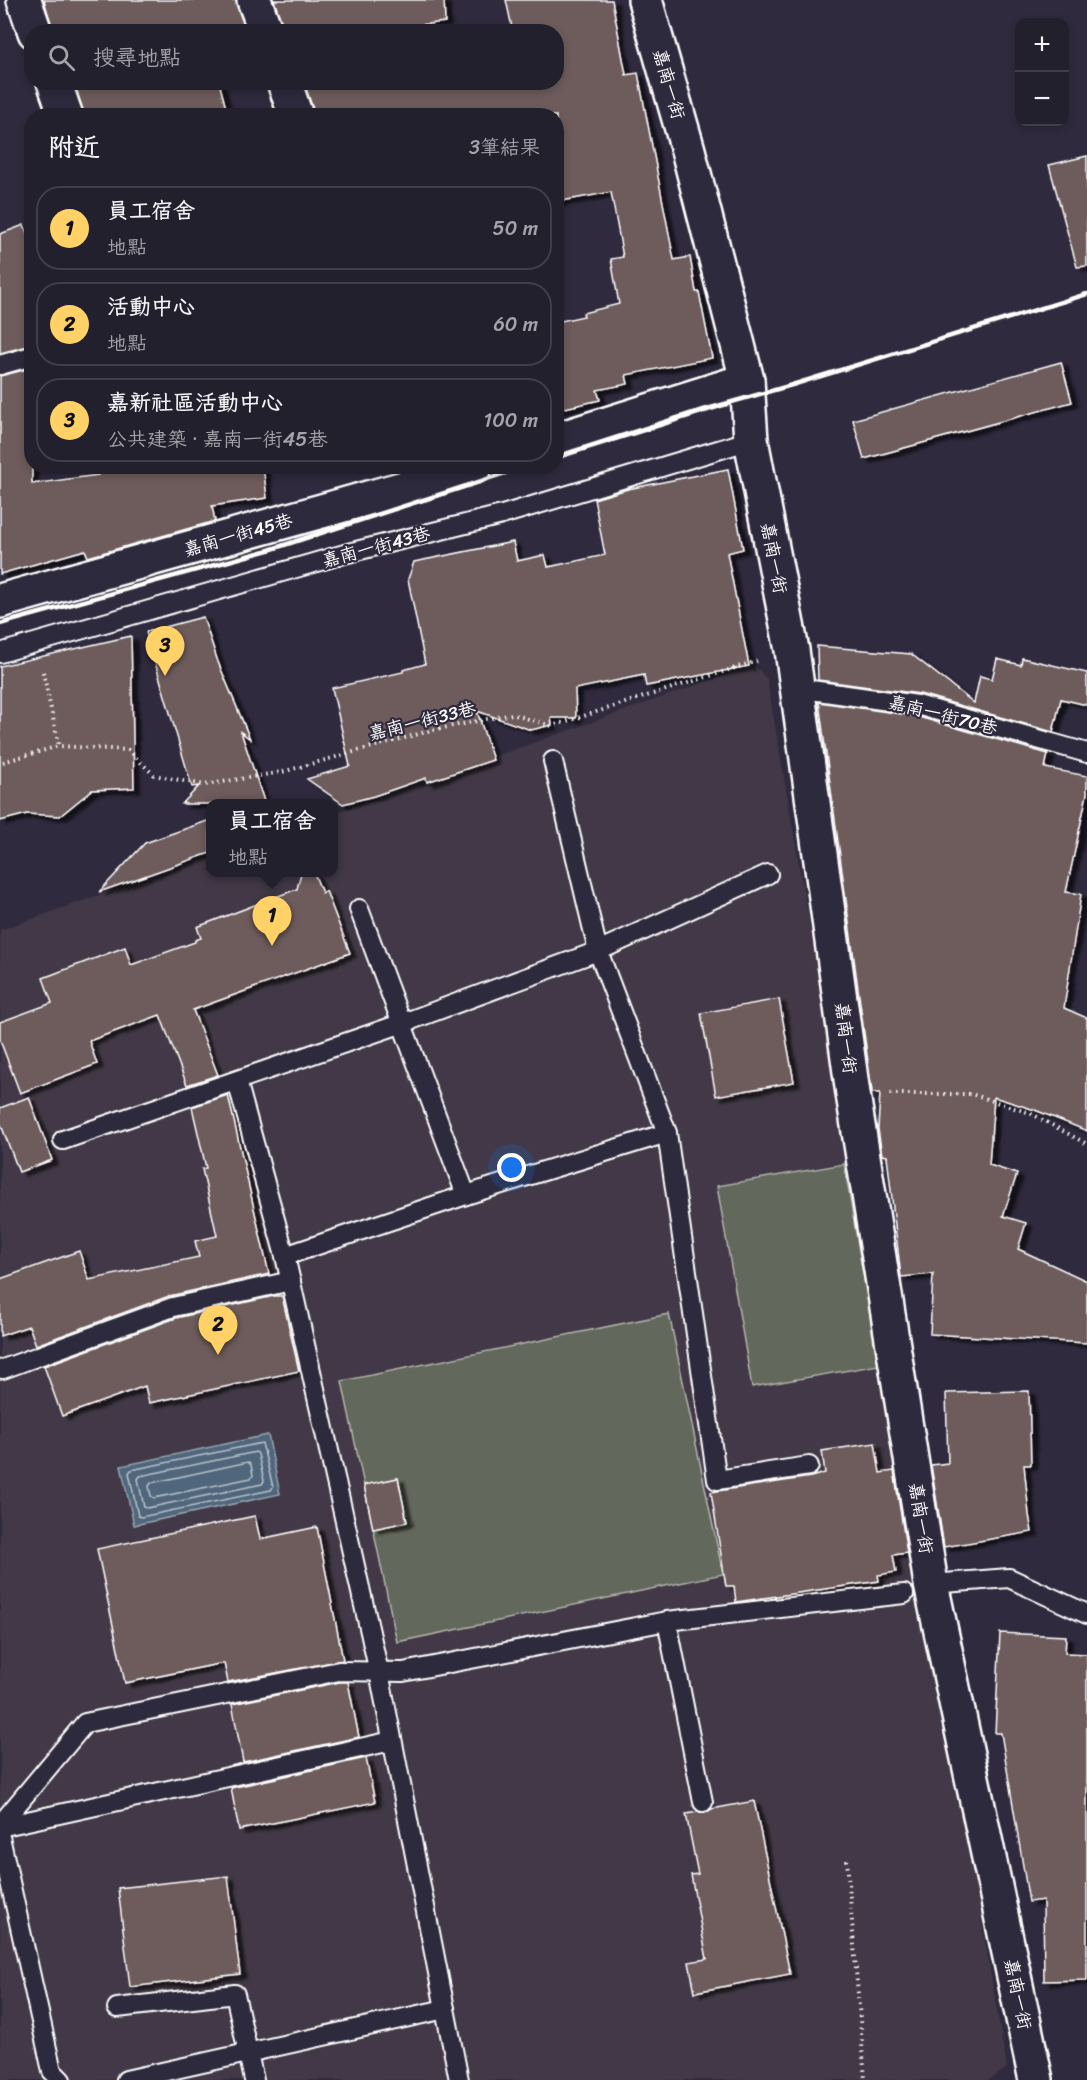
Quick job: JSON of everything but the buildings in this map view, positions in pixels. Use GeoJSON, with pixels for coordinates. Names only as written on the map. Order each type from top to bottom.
{"type":"FeatureCollection","features":[{"type":"Feature","properties":{"kind":"street"},"geometry":{"type":"LineString","coordinates":[[24,0],[32,24]]}},
{"type":"Feature","properties":{"kind":"street"},"geometry":{"type":"LineString","coordinates":[[254,0],[263,24]]}},
{"type":"Feature","properties":{"kind":"street","name":"嘉南一街"},"geometry":{"type":"LineString","coordinates":[[645,0],[688,150],[747,380],[751,440],[792,650],[822,853],[918,1589],[1036,2080]]}},
{"type":"Feature","properties":{"kind":"street"},"geometry":{"type":"LineString","coordinates":[[57,90],[63,108]]}},
{"type":"Feature","properties":{"kind":"street"},"geometry":{"type":"LineString","coordinates":[[287,90],[293,108]]}},
{"type":"Feature","properties":{"kind":"street"},"geometry":{"type":"LineString","coordinates":[[564,437],[747,380]]}},
{"type":"Feature","properties":{"kind":"street","name":"嘉南一街45巷"},"geometry":{"type":"LineString","coordinates":[[0,601],[450,474]]}},
{"type":"Feature","properties":{"kind":"lane"},"geometry":{"type":"LineString","coordinates":[[0,365],[24,358]]}},
{"type":"Feature","properties":{"kind":"lane","name":"嘉南一街43巷"},"geometry":{"type":"LineString","coordinates":[[0,653],[348,553],[502,515],[751,440]]}},
{"type":"Feature","properties":{"kind":"lane","name":"嘉南一街70巷"},"geometry":{"type":"LineString","coordinates":[[797,688],[917,705],[1087,753]]}},
{"type":"Feature","properties":{"kind":"lane"},"geometry":{"type":"LineString","coordinates":[[553,761],[598,951],[667,1133],[717,1480],[809,1466]]}},
{"type":"Feature","properties":{"kind":"lane"},"geometry":{"type":"LineString","coordinates":[[63,1140],[403,1023],[598,951],[768,874]]}},
{"type":"Feature","properties":{"kind":"lane"},"geometry":{"type":"LineString","coordinates":[[359,909],[466,1195]]}},
{"type":"Feature","properties":{"kind":"lane"},"geometry":{"type":"LineString","coordinates":[[237,1081],[285,1256],[379,1671],[459,2080]]}},
{"type":"Feature","properties":{"kind":"lane"},"geometry":{"type":"LineString","coordinates":[[285,1256],[466,1195],[667,1133]]}},
{"type":"Feature","properties":{"kind":"lane"},"geometry":{"type":"LineString","coordinates":[[3,1369],[173,1307],[291,1281]]}},
{"type":"Feature","properties":{"kind":"lane"},"geometry":{"type":"LineString","coordinates":[[0,1826],[85,1724],[339,1671],[403,1671],[668,1621],[1009,1578],[1087,1614]]}},
{"type":"Feature","properties":{"kind":"lane"},"geometry":{"type":"LineString","coordinates":[[668,1621],[703,1802]]}},
{"type":"Feature","properties":{"kind":"lane"},"geometry":{"type":"LineString","coordinates":[[0,1826],[392,1741]]}},
{"type":"Feature","properties":{"kind":"lane"},"geometry":{"type":"LineString","coordinates":[[0,1837],[52,2071],[60,2080]]}},
{"type":"Feature","properties":{"kind":"lane"},"geometry":{"type":"LineString","coordinates":[[117,2008],[235,1994],[254,2080]]}},
{"type":"Feature","properties":{"kind":"lane"},"geometry":{"type":"LineString","coordinates":[[126,2080],[445,2009]]}},
{"type":"Feature","properties":{"kind":"path"},"geometry":{"type":"LineString","coordinates":[[36,643],[58,746]]}},
{"type":"Feature","properties":{"kind":"path","name":"嘉南一街33巷"},"geometry":{"type":"LineString","coordinates":[[3,762],[58,746],[128,750],[154,775],[204,785],[282,772],[433,730],[512,714],[552,726],[792,650]]}},
{"type":"Feature","properties":{"kind":"path"},"geometry":{"type":"LineString","coordinates":[[853,1094],[971,1094],[1030,1113],[1087,1144]]}},
{"type":"Feature","properties":{"kind":"path"},"geometry":{"type":"LineString","coordinates":[[847,1860],[865,2080]]}},
{"type":"Feature","properties":{"kind":"shaded area"},"geometry":{"type":"Polygon","coordinates":[[[754,665],[767,679],[1007,2068],[989,2080],[0,2080],[0,930],[206,857],[206,877],[338,877],[338,812],[754,665]]]}},
{"type":"Feature","properties":{"kind":"shaded area"},"geometry":{"type":"Polygon","coordinates":[[[844,1164],[879,1365],[752,1387],[717,1186],[844,1164]]]}},
{"type":"Feature","properties":{"kind":"shaded area"},"geometry":{"type":"Polygon","coordinates":[[[669,1314],[723,1574],[397,1642],[342,1381],[669,1314]]]}},
{"type":"Feature","properties":{"kind":"water"},"geometry":{"type":"Polygon","coordinates":[[[268,1435],[280,1494],[134,1525],[121,1466],[268,1435]]]}},
{"type":"Feature","properties":{"kind":"railway"},"geometry":{"type":"LineString","coordinates":[[564,454],[1087,294]]}},
{"type":"Feature","properties":{"kind":"railway"},"geometry":{"type":"LineString","coordinates":[[0,624],[269,550],[502,474]]}},
{"type":"Feature","properties":{"kind":"place","name":"嘉新社區活動中心"},"geometry":{"type":"Point","coordinates":[165,676]}},
{"type":"Feature","properties":{"kind":"place","name":"員工宿舍"},"geometry":{"type":"Point","coordinates":[272,946]}},
{"type":"Feature","properties":{"kind":"place","name":"活動中心"},"geometry":{"type":"Point","coordinates":[218,1355]}}]}
